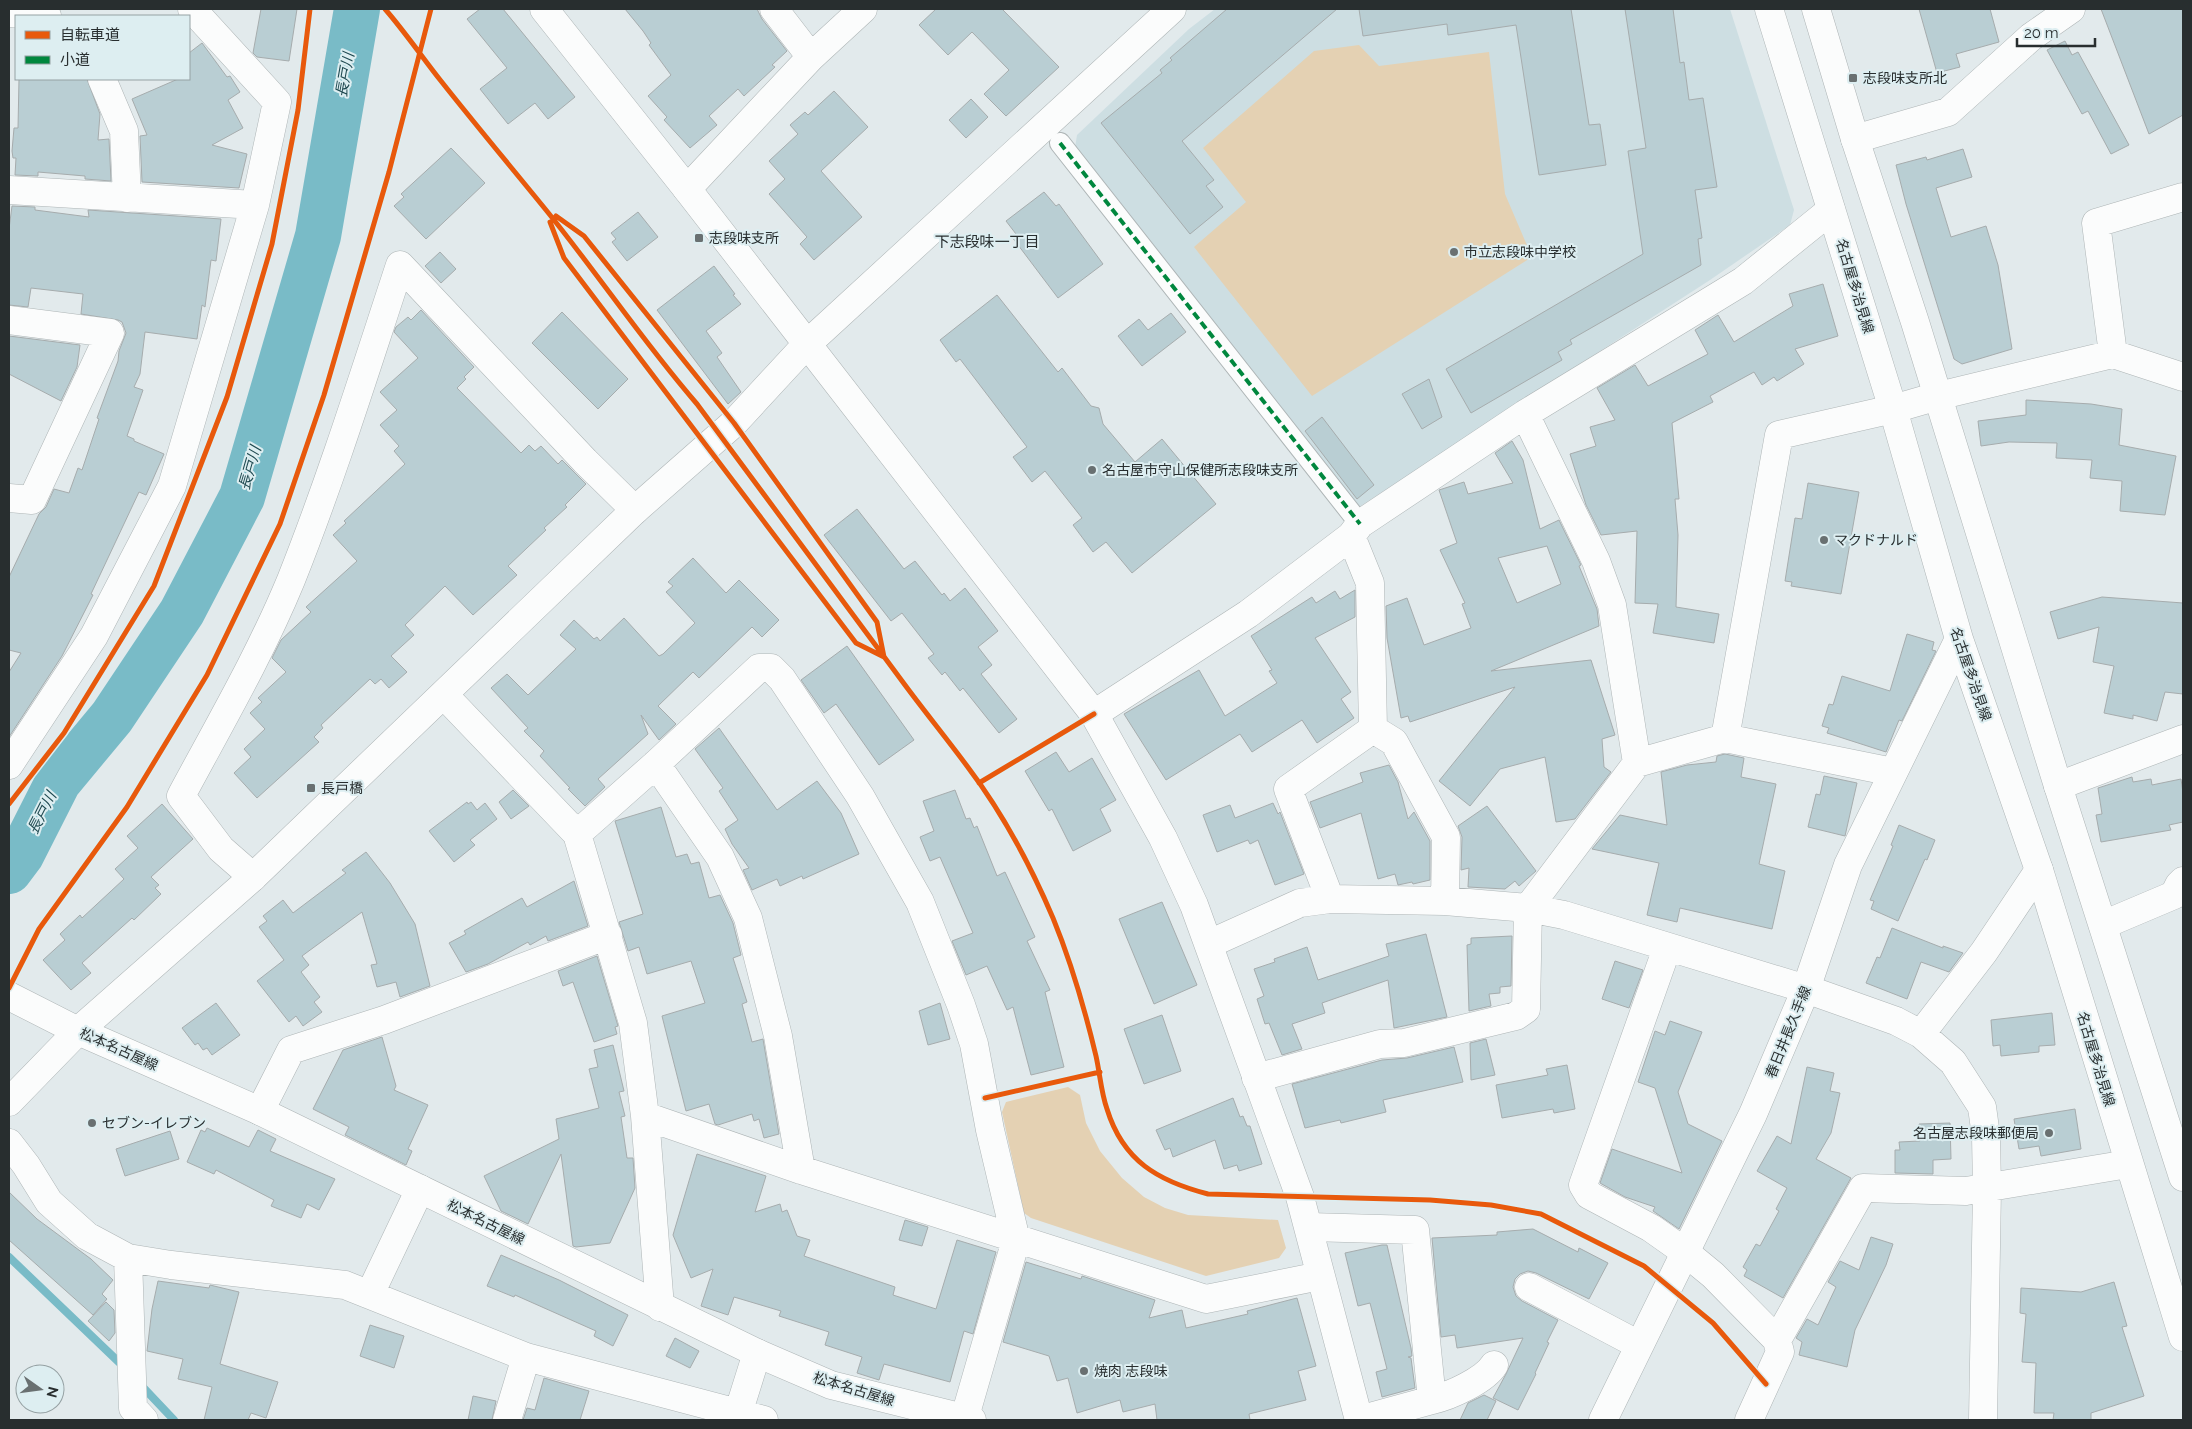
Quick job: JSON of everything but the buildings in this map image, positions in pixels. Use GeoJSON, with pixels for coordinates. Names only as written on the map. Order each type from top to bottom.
{"type":"FeatureCollection","features":[{"type":"Feature","properties":{"kind":"street"},"geometry":{"type":"LineString","coordinates":[[9,765],[94,636],[172,486],[255,205],[277,102],[192,9]]}},
{"type":"Feature","properties":{"kind":"street"},"geometry":{"type":"LineString","coordinates":[[544,9],[688,190],[806,345],[1094,714],[1163,838],[1194,905],[1209,944],[1300,1197],[1359,1420],[1445,1397],[1489,1373],[1494,1365]]}},
{"type":"Feature","properties":{"kind":"street"},"geometry":{"type":"LineString","coordinates":[[774,9],[811,57]]}},
{"type":"Feature","properties":{"kind":"street"},"geometry":{"type":"LineString","coordinates":[[688,190],[811,57],[863,9]]}},
{"type":"Feature","properties":{"kind":"street"},"geometry":{"type":"LineString","coordinates":[[9,1102],[78,1031],[252,876],[444,695],[635,510],[734,423],[806,345],[1172,9]]}},
{"type":"Feature","properties":{"kind":"street","name":"名古屋多治見線"},"geometry":{"type":"LineString","coordinates":[[1769,9],[1893,409],[1959,639],[2039,870],[2128,1164],[2183,1336]]}},
{"type":"Feature","properties":{"kind":"street"},"geometry":{"type":"LineString","coordinates":[[1816,9],[2058,786],[2178,1146],[2183,1177]]}},
{"type":"Feature","properties":{"kind":"street"},"geometry":{"type":"LineString","coordinates":[[1855,139],[1948,112],[2031,37],[2071,9]]}},
{"type":"Feature","properties":{"kind":"street"},"geometry":{"type":"LineString","coordinates":[[9,12],[38,15]]}},
{"type":"Feature","properties":{"kind":"street"},"geometry":{"type":"LineString","coordinates":[[102,80],[124,131],[128,198]]}},
{"type":"Feature","properties":{"kind":"street"},"geometry":{"type":"LineString","coordinates":[[1060,143],[1356,530],[1370,583],[1373,729]]}},
{"type":"Feature","properties":{"kind":"street"},"geometry":{"type":"LineString","coordinates":[[9,190],[255,205]]}},
{"type":"Feature","properties":{"kind":"street"},"geometry":{"type":"LineString","coordinates":[[2113,354],[2096,223],[2183,197]]}},
{"type":"Feature","properties":{"kind":"street"},"geometry":{"type":"LineString","coordinates":[[1094,714],[1248,614],[1356,530],[1525,414],[1743,282],[1831,210]]}},
{"type":"Feature","properties":{"kind":"street"},"geometry":{"type":"LineString","coordinates":[[252,876],[221,849],[181,796],[252,665],[290,581],[346,430],[400,265],[585,461],[635,510]]}},
{"type":"Feature","properties":{"kind":"street"},"geometry":{"type":"LineString","coordinates":[[9,320],[110,333],[32,500],[9,498]]}},
{"type":"Feature","properties":{"kind":"street"},"geometry":{"type":"LineString","coordinates":[[1725,738],[1779,435],[1893,409],[1938,396],[2113,354],[2183,377]]}},
{"type":"Feature","properties":{"kind":"street"},"geometry":{"type":"LineString","coordinates":[[1525,414],[1596,561],[1612,605],[1637,763]]}},
{"type":"Feature","properties":{"kind":"street","name":"春日井長久手線"},"geometry":{"type":"LineString","coordinates":[[1603,1420],[1753,1114],[1806,990],[1848,865],[1959,639]]}},
{"type":"Feature","properties":{"kind":"street"},"geometry":{"type":"LineString","coordinates":[[577,834],[656,764],[759,668],[771,668],[782,679],[860,796],[920,902],[961,1005],[974,1044],[990,1130],[1016,1240],[967,1420]]}},
{"type":"Feature","properties":{"kind":"street"},"geometry":{"type":"LineString","coordinates":[[444,695],[577,834],[633,1023],[645,1116],[660,1308]]}},
{"type":"Feature","properties":{"kind":"street"},"geometry":{"type":"LineString","coordinates":[[1330,899],[1288,789],[1373,729]]}},
{"type":"Feature","properties":{"kind":"street"},"geometry":{"type":"LineString","coordinates":[[1373,729],[1394,742],[1446,837],[1445,901]]}},
{"type":"Feature","properties":{"kind":"street"},"geometry":{"type":"LineString","coordinates":[[1256,1078],[1380,1044],[1404,1043],[1516,1016],[1526,1009],[1528,908],[1637,763],[1725,738],[1893,772]]}},
{"type":"Feature","properties":{"kind":"street"},"geometry":{"type":"LineString","coordinates":[[2058,786],[2183,738]]}},
{"type":"Feature","properties":{"kind":"street"},"geometry":{"type":"LineString","coordinates":[[656,764],[720,857],[748,918],[778,1036],[801,1170]]}},
{"type":"Feature","properties":{"kind":"street"},"geometry":{"type":"LineString","coordinates":[[1921,1034],[1984,952],[2039,870]]}},
{"type":"Feature","properties":{"kind":"street"},"geometry":{"type":"LineString","coordinates":[[2103,925],[2174,895],[2178,885],[2183,881]]}},
{"type":"Feature","properties":{"kind":"street"},"geometry":{"type":"LineString","coordinates":[[1209,944],[1300,903],[1330,899],[1445,901],[1528,908],[1564,915],[1806,990],[1896,1021],[1921,1034],[1953,1062],[1982,1107],[1986,1136],[1988,1189],[1983,1420]]}},
{"type":"Feature","properties":{"kind":"street"},"geometry":{"type":"LineString","coordinates":[[260,1111],[291,1050],[384,1020],[608,935]]}},
{"type":"Feature","properties":{"kind":"street"},"geometry":{"type":"LineString","coordinates":[[1667,948],[1583,1185],[1589,1195],[1651,1228],[1685,1252],[1713,1275],[1776,1340],[1780,1352],[1749,1420]]}},
{"type":"Feature","properties":{"kind":"street","name":"松本名古屋線"},"geometry":{"type":"LineString","coordinates":[[9,996],[78,1031],[260,1111],[660,1308],[757,1353],[831,1385],[967,1420]]}},
{"type":"Feature","properties":{"kind":"street"},"geometry":{"type":"LineString","coordinates":[[645,1116],[801,1170],[1206,1299],[1320,1276]]}},
{"type":"Feature","properties":{"kind":"street"},"geometry":{"type":"LineString","coordinates":[[9,1143],[26,1165],[49,1202],[87,1236],[128,1258],[171,1266],[345,1286],[370,1294],[526,1357],[746,1418],[757,1353]]}},
{"type":"Feature","properties":{"kind":"street"},"geometry":{"type":"LineString","coordinates":[[1776,1340],[1863,1188],[1966,1191],[1988,1189],[2128,1164]]}},
{"type":"Feature","properties":{"kind":"street"},"geometry":{"type":"LineString","coordinates":[[370,1294],[420,1189]]}},
{"type":"Feature","properties":{"kind":"street"},"geometry":{"type":"LineString","coordinates":[[1309,1227],[1415,1230],[1432,1400]]}},
{"type":"Feature","properties":{"kind":"street"},"geometry":{"type":"LineString","coordinates":[[128,1258],[131,1355],[138,1409]]}},
{"type":"Feature","properties":{"kind":"street"},"geometry":{"type":"LineString","coordinates":[[1529,1287],[1639,1345]]}},
{"type":"Feature","properties":{"kind":"street"},"geometry":{"type":"LineString","coordinates":[[507,1420],[526,1357]]}},
{"type":"Feature","properties":{"kind":"shaded area","name":"市立志段味中学校"},"geometry":{"type":"Polygon","coordinates":[[[1215,9],[1730,9],[1794,210],[1790,225],[1710,280],[1359,507],[1075,148],[1077,135],[1189,29],[1215,9]]]}},
{"type":"Feature","properties":{"kind":"shaded area"},"geometry":{"type":"Polygon","coordinates":[[[1359,45],[1379,66],[1489,52],[1505,194],[1532,257],[1312,396],[1194,247],[1246,202],[1203,148],[1314,51],[1359,45]]]}},
{"type":"Feature","properties":{"kind":"shaded area"},"geometry":{"type":"Polygon","coordinates":[[[1068,1087],[1080,1095],[1086,1123],[1100,1151],[1122,1178],[1144,1197],[1165,1208],[1188,1215],[1278,1220],[1286,1248],[1279,1258],[1206,1276],[1031,1218],[1024,1213],[1002,1112],[1006,1102],[1068,1087]]]}},
{"type":"Feature","properties":{"kind":"waterway","name":"長戸川"},"geometry":{"type":"LineString","coordinates":[[9,871],[21,855],[58,782],[112,717],[182,612],[242,497],[318,236],[357,9]]}},
{"type":"Feature","properties":{"kind":"waterway"},"geometry":{"type":"LineString","coordinates":[[9,1257],[125,1368]]}},
{"type":"Feature","properties":{"kind":"waterway"},"geometry":{"type":"LineString","coordinates":[[139,1383],[174,1420]]}},
{"type":"Feature","properties":{"kind":"marked path"},"geometry":{"type":"LineString","coordinates":[[1060,143],[1360,524]]}},
{"type":"Feature","properties":{"kind":"cycle path"},"geometry":{"type":"LineString","coordinates":[[9,804],[64,733],[154,586],[227,397],[272,244],[298,110],[310,9]]}},
{"type":"Feature","properties":{"kind":"cycle path"},"geometry":{"type":"LineString","coordinates":[[385,9],[565,234],[658,357],[697,404],[967,766],[1004,820],[1025,858],[1053,918],[1082,1004],[1096,1056],[1107,1109],[1122,1142],[1133,1155],[1145,1166],[1173,1183],[1208,1194],[1430,1200],[1491,1205],[1541,1214],[1644,1266],[1713,1323],[1766,1384]]}},
{"type":"Feature","properties":{"kind":"cycle path"},"geometry":{"type":"LineString","coordinates":[[9,988],[39,929],[127,807],[207,675],[280,524],[324,395],[389,172],[431,9]]}},
{"type":"Feature","properties":{"kind":"cycle path"},"geometry":{"type":"LineString","coordinates":[[550,222],[564,258],[856,643],[884,657],[877,622],[734,423],[584,236],[556,216]]}},
{"type":"Feature","properties":{"kind":"cycle path"},"geometry":{"type":"LineString","coordinates":[[979,783],[1094,714]]}},
{"type":"Feature","properties":{"kind":"cycle path"},"geometry":{"type":"LineString","coordinates":[[985,1098],[1100,1072]]}},
{"type":"Feature","properties":{"kind":"place","name":"志段味支所北"},"geometry":{"type":"Point","coordinates":[1853,78]}},
{"type":"Feature","properties":{"kind":"place","name":"志段味支所"},"geometry":{"type":"Point","coordinates":[699,238]}},
{"type":"Feature","properties":{"kind":"place","name":"市立志段味中学校"},"geometry":{"type":"Point","coordinates":[1454,252]}},
{"type":"Feature","properties":{"kind":"place","name":"名古屋市守山保健所志段味支所"},"geometry":{"type":"Point","coordinates":[1092,470]}},
{"type":"Feature","properties":{"kind":"place","name":"マクドナルド"},"geometry":{"type":"Point","coordinates":[1824,540]}},
{"type":"Feature","properties":{"kind":"place","name":"長戸橋"},"geometry":{"type":"Point","coordinates":[311,788]}},
{"type":"Feature","properties":{"kind":"place","name":"セブン-イレブン"},"geometry":{"type":"Point","coordinates":[92,1123]}},
{"type":"Feature","properties":{"kind":"place","name":"名古屋志段味郵便局"},"geometry":{"type":"Point","coordinates":[2049,1133]}},
{"type":"Feature","properties":{"kind":"place","name":"焼肉 志段味"},"geometry":{"type":"Point","coordinates":[1084,1371]}},
{"type":"Feature","properties":{"kind":"district","name":"下志段味一丁目"},"geometry":{"type":"Point","coordinates":[987,242]}}]}
